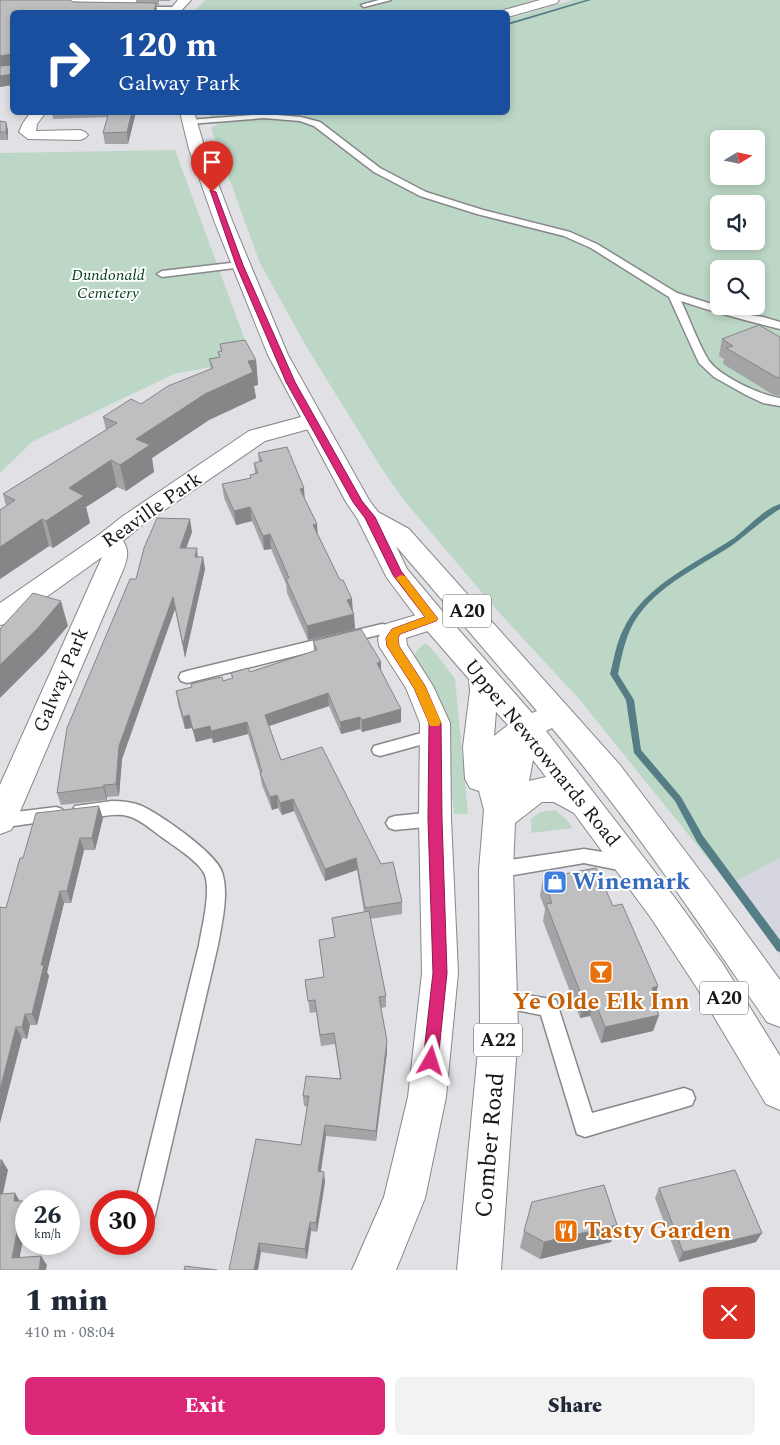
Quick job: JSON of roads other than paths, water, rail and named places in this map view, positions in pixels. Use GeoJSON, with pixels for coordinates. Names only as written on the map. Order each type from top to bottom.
{"type":"FeatureCollection","features":[{"type":"Feature","properties":{"kind":"main road"},"geometry":{"type":"LineString","coordinates":[[510,12],[553,0]]}},
{"type":"Feature","properties":{"kind":"main road"},"geometry":{"type":"LineString","coordinates":[[0,4],[29,1],[49,7],[132,4]]}},
{"type":"Feature","properties":{"kind":"main road","name":"Upper Newtownards Road"},"geometry":{"type":"LineString","coordinates":[[188,118],[201,160],[240,265],[278,355],[312,421],[358,502],[370,517],[396,572],[432,619],[526,726],[552,764],[632,864],[710,976],[780,1091]]}},
{"type":"Feature","properties":{"kind":"main road"},"geometry":{"type":"LineString","coordinates":[[28,120],[27,132],[33,136],[80,135]]}},
{"type":"Feature","properties":{"kind":"main road","name":"Reaville Park"},"geometry":{"type":"LineString","coordinates":[[0,616],[109,540],[132,521],[257,436],[312,421]]}},
{"type":"Feature","properties":{"kind":"main road","name":"Upper Newtownards Road"},"geometry":{"type":"LineString","coordinates":[[370,517],[400,534],[558,714],[627,797],[780,1010]]}},
{"type":"Feature","properties":{"kind":"main road","name":"Galway Park"},"geometry":{"type":"LineString","coordinates":[[0,821],[110,570],[115,557],[114,546],[109,540]]}},
{"type":"Feature","properties":{"kind":"main road"},"geometry":{"type":"LineString","coordinates":[[374,1270],[404,1198],[427,1097],[440,973],[435,819],[435,723],[419,686],[393,646],[392,638],[396,632],[432,619]]}},
{"type":"Feature","properties":{"kind":"main road"},"geometry":{"type":"LineString","coordinates":[[483,677],[484,691],[478,747],[483,796],[500,813],[523,797],[540,791],[556,790],[586,805]]}},
{"type":"Feature","properties":{"kind":"main road"},"geometry":{"type":"LineString","coordinates":[[526,726],[558,714]]}},
{"type":"Feature","properties":{"kind":"main road","name":"Comber Road"},"geometry":{"type":"LineString","coordinates":[[479,1270],[498,1040],[496,870],[500,813],[511,790],[526,726]]}},
{"type":"Feature","properties":{"kind":"lane"},"geometry":{"type":"LineString","coordinates":[[364,6],[388,0]]}},
{"type":"Feature","properties":{"kind":"lane"},"geometry":{"type":"LineString","coordinates":[[132,4],[180,8]]}},
{"type":"Feature","properties":{"kind":"lane"},"geometry":{"type":"LineString","coordinates":[[75,8],[111,9]]}},
{"type":"Feature","properties":{"kind":"lane"},"geometry":{"type":"LineString","coordinates":[[188,118],[264,116],[301,119],[317,124],[360,158],[399,183],[450,204],[567,234],[594,246],[673,295],[742,317],[763,320],[780,326]]}},
{"type":"Feature","properties":{"kind":"lane"},"geometry":{"type":"LineString","coordinates":[[162,274],[240,265]]}},
{"type":"Feature","properties":{"kind":"lane"},"geometry":{"type":"LineString","coordinates":[[673,295],[705,362],[718,375],[750,393],[767,400],[780,402]]}},
{"type":"Feature","properties":{"kind":"lane"},"geometry":{"type":"LineString","coordinates":[[187,677],[382,628],[396,632]]}},
{"type":"Feature","properties":{"kind":"lane"},"geometry":{"type":"LineString","coordinates":[[380,750],[436,735]]}},
{"type":"Feature","properties":{"kind":"lane"},"geometry":{"type":"LineString","coordinates":[[0,821],[111,808],[132,809],[163,828],[205,860],[213,871],[216,902],[204,963],[150,1190]]}},
{"type":"Feature","properties":{"kind":"lane"},"geometry":{"type":"LineString","coordinates":[[395,823],[435,819]]}},
{"type":"Feature","properties":{"kind":"lane"},"geometry":{"type":"LineString","coordinates":[[496,870],[584,856],[632,864]]}},
{"type":"Feature","properties":{"kind":"lane"},"geometry":{"type":"LineString","coordinates":[[498,999],[549,1006],[585,1126],[684,1098]]}},
{"type":"Feature","properties":{"kind":"waterway"},"geometry":{"type":"LineString","coordinates":[[510,23],[589,0]]}},
{"type":"Feature","properties":{"kind":"waterway"},"geometry":{"type":"LineString","coordinates":[[780,506],[727,546],[665,585],[640,609],[624,635],[614,674],[630,700],[637,751],[678,799],[700,839],[780,948]]}},
{"type":"Feature","properties":{"kind":"place","name":"Winemark"},"geometry":{"type":"Point","coordinates":[555,882]}},
{"type":"Feature","properties":{"kind":"place","name":"Ye Olde Elk Inn"},"geometry":{"type":"Point","coordinates":[601,972]}},
{"type":"Feature","properties":{"kind":"place","name":"Tasty Garden"},"geometry":{"type":"Point","coordinates":[566,1231]}},
{"type":"Feature","properties":{"kind":"park label","name":"Dundonald Cemetery"},"geometry":{"type":"Point","coordinates":[108,284]}}]}
